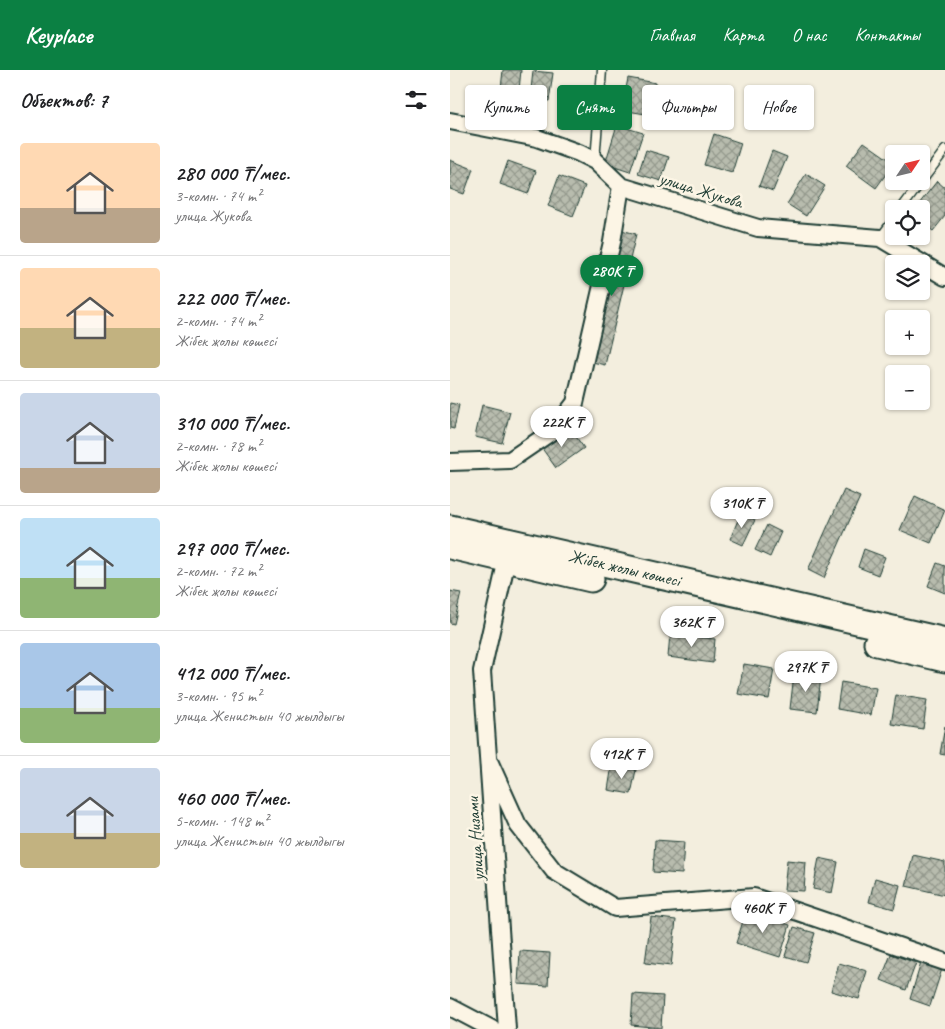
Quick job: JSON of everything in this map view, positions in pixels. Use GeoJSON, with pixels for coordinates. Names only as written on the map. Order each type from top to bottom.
{"type":"FeatureCollection","features":[{"type":"Feature","properties":{"kind":"main road","name":"Жібек жолы көшесі"},"geometry":{"type":"LineString","coordinates":[[450,528],[945,641]]}},
{"type":"Feature","properties":{"kind":"main road","name":"Жібек жолы көшесі"},"geometry":{"type":"LineString","coordinates":[[450,546],[945,659]]}},
{"type":"Feature","properties":{"kind":"street","name":"улица Жукова"},"geometry":{"type":"LineString","coordinates":[[450,121],[537,138],[579,153],[595,162],[621,186],[758,228],[880,238],[945,277]]}},
{"type":"Feature","properties":{"kind":"street"},"geometry":{"type":"LineString","coordinates":[[450,462],[510,460],[554,430],[575,403],[612,242],[621,186]]}},
{"type":"Feature","properties":{"kind":"street","name":"улица Низами"},"geometry":{"type":"LineString","coordinates":[[507,560],[482,671],[490,763],[507,1029]]}},
{"type":"Feature","properties":{"kind":"street"},"geometry":{"type":"LineString","coordinates":[[490,763],[518,825],[554,871],[615,908],[754,897],[945,962]]}},
{"type":"Feature","properties":{"kind":"street"},"geometry":{"type":"LineString","coordinates":[[450,1007],[492,1029]]}},
{"type":"Feature","properties":{"kind":"lane"},"geometry":{"type":"LineString","coordinates":[[595,162],[602,70]]}},
{"type":"Feature","properties":{"kind":"lane"},"geometry":{"type":"LineString","coordinates":[[908,200],[945,150]]}},
{"type":"Feature","properties":{"kind":"lane"},"geometry":{"type":"LineString","coordinates":[[880,238],[885,231]]}},
{"type":"Feature","properties":{"kind":"building"},"geometry":{"type":"Polygon","coordinates":[[[503,70],[521,70],[520,85],[501,85],[503,70]]]}},
{"type":"Feature","properties":{"kind":"building"},"geometry":{"type":"Polygon","coordinates":[[[533,71],[553,73],[549,101],[547,101],[547,85],[532,85],[533,71]]]}},
{"type":"Feature","properties":{"kind":"building"},"geometry":{"type":"Polygon","coordinates":[[[628,78],[656,83],[656,85],[642,85],[642,113],[632,112],[632,85],[627,85],[628,78]]]}},
{"type":"Feature","properties":{"kind":"building"},"geometry":{"type":"Polygon","coordinates":[[[615,130],[632,130],[643,133],[630,172],[605,164],[615,130]]]}},
{"type":"Feature","properties":{"kind":"building"},"geometry":{"type":"Polygon","coordinates":[[[714,134],[741,143],[732,173],[704,165],[714,134]]]}},
{"type":"Feature","properties":{"kind":"building"},"geometry":{"type":"Polygon","coordinates":[[[864,142],[885,157],[885,176],[876,188],[846,166],[864,142]]]}},
{"type":"Feature","properties":{"kind":"building"},"geometry":{"type":"Polygon","coordinates":[[[646,150],[669,157],[661,181],[638,174],[646,150]]]}},
{"type":"Feature","properties":{"kind":"building"},"geometry":{"type":"Polygon","coordinates":[[[772,151],[787,157],[773,191],[759,186],[772,151]]]}},
{"type":"Feature","properties":{"kind":"building"},"geometry":{"type":"Polygon","coordinates":[[[450,160],[473,169],[464,194],[450,189],[450,160]]]}},
{"type":"Feature","properties":{"kind":"building"},"geometry":{"type":"Polygon","coordinates":[[[508,161],[536,171],[528,194],[500,184],[508,161]]]}},
{"type":"Feature","properties":{"kind":"building"},"geometry":{"type":"Polygon","coordinates":[[[806,174],[825,186],[806,216],[787,204],[806,174]]]}},
{"type":"Feature","properties":{"kind":"building"},"geometry":{"type":"Polygon","coordinates":[[[559,176],[585,186],[573,216],[548,206],[559,176]]]}},
{"type":"Feature","properties":{"kind":"building"},"geometry":{"type":"Polygon","coordinates":[[[937,181],[945,188],[945,216],[933,231],[930,229],[930,200],[922,200],[937,181]]]}},
{"type":"Feature","properties":{"kind":"building"},"geometry":{"type":"Polygon","coordinates":[[[618,229],[636,234],[605,365],[588,361],[618,229]]]}},
{"type":"Feature","properties":{"kind":"building"},"geometry":{"type":"Polygon","coordinates":[[[450,403],[459,405],[454,429],[450,428],[450,403]]]}},
{"type":"Feature","properties":{"kind":"building"},"geometry":{"type":"Polygon","coordinates":[[[482,405],[510,412],[502,443],[475,437],[482,405]]]}},
{"type":"Feature","properties":{"kind":"building"},"geometry":{"type":"Polygon","coordinates":[[[569,427],[584,448],[556,468],[541,447],[569,427]]]}},
{"type":"Feature","properties":{"kind":"building"},"geometry":{"type":"Polygon","coordinates":[[[844,490],[860,497],[824,578],[808,570],[844,490]]]}},
{"type":"Feature","properties":{"kind":"building"},"geometry":{"type":"Polygon","coordinates":[[[915,496],[945,510],[931,543],[900,530],[915,496]]]}},
{"type":"Feature","properties":{"kind":"building"},"geometry":{"type":"Polygon","coordinates":[[[741,513],[755,520],[743,545],[730,539],[741,513]]]}},
{"type":"Feature","properties":{"kind":"building"},"geometry":{"type":"Polygon","coordinates":[[[767,525],[781,532],[770,557],[755,550],[767,525]]]}},
{"type":"Feature","properties":{"kind":"building"},"geometry":{"type":"Polygon","coordinates":[[[864,549],[885,557],[878,575],[858,567],[864,549]]]}},
{"type":"Feature","properties":{"kind":"building"},"geometry":{"type":"Polygon","coordinates":[[[937,563],[945,566],[945,593],[928,586],[937,563]]]}},
{"type":"Feature","properties":{"kind":"building"},"geometry":{"type":"Polygon","coordinates":[[[450,591],[461,593],[454,624],[450,623],[450,591]]]}},
{"type":"Feature","properties":{"kind":"building"},"geometry":{"type":"Polygon","coordinates":[[[670,634],[715,639],[713,663],[668,657],[670,634]]]}},
{"type":"Feature","properties":{"kind":"building"},"geometry":{"type":"Polygon","coordinates":[[[744,664],[774,669],[769,699],[738,694],[744,664]]]}},
{"type":"Feature","properties":{"kind":"building"},"geometry":{"type":"Polygon","coordinates":[[[794,674],[821,676],[817,712],[790,709],[794,674]]]}},
{"type":"Feature","properties":{"kind":"building"},"geometry":{"type":"Polygon","coordinates":[[[841,682],[876,688],[871,715],[837,709],[841,682]]]}},
{"type":"Feature","properties":{"kind":"building"},"geometry":{"type":"Polygon","coordinates":[[[896,695],[927,700],[923,729],[891,724],[896,695]]]}},
{"type":"Feature","properties":{"kind":"building"},"geometry":{"type":"Polygon","coordinates":[[[945,726],[945,755],[940,754],[945,726]]]}},
{"type":"Feature","properties":{"kind":"building"},"geometry":{"type":"Polygon","coordinates":[[[612,765],[636,770],[631,794],[608,790],[612,765]]]}},
{"type":"Feature","properties":{"kind":"building"},"geometry":{"type":"Polygon","coordinates":[[[655,840],[684,842],[682,874],[653,872],[655,840]]]}},
{"type":"Feature","properties":{"kind":"building"},"geometry":{"type":"Polygon","coordinates":[[[913,855],[945,862],[945,895],[906,886],[913,855]]]}},
{"type":"Feature","properties":{"kind":"building"},"geometry":{"type":"Polygon","coordinates":[[[819,858],[838,862],[832,893],[813,889],[819,858]]]}},
{"type":"Feature","properties":{"kind":"building"},"geometry":{"type":"Polygon","coordinates":[[[787,860],[806,862],[804,891],[784,890],[787,860]]]}},
{"type":"Feature","properties":{"kind":"building"},"geometry":{"type":"Polygon","coordinates":[[[875,878],[900,885],[894,909],[869,902],[875,878]]]}},
{"type":"Feature","properties":{"kind":"building"},"geometry":{"type":"Polygon","coordinates":[[[746,912],[790,925],[780,957],[736,943],[746,912]]]}},
{"type":"Feature","properties":{"kind":"building"},"geometry":{"type":"Polygon","coordinates":[[[651,917],[676,920],[671,966],[645,963],[651,917]]]}},
{"type":"Feature","properties":{"kind":"building"},"geometry":{"type":"Polygon","coordinates":[[[794,927],[815,933],[806,962],[785,956],[794,927]]]}},
{"type":"Feature","properties":{"kind":"building"},"geometry":{"type":"Polygon","coordinates":[[[520,951],[550,953],[548,986],[518,984],[520,951]]]}},
{"type":"Feature","properties":{"kind":"building"},"geometry":{"type":"Polygon","coordinates":[[[891,954],[916,963],[906,990],[881,980],[891,954]]]}},
{"type":"Feature","properties":{"kind":"building"},"geometry":{"type":"Polygon","coordinates":[[[839,963],[867,971],[859,999],[831,991],[839,963]]]}},
{"type":"Feature","properties":{"kind":"building"},"geometry":{"type":"Polygon","coordinates":[[[921,963],[942,969],[930,1006],[910,999],[921,963]]]}},
{"type":"Feature","properties":{"kind":"building"},"geometry":{"type":"Polygon","coordinates":[[[633,994],[663,996],[661,1028],[631,1025],[633,994]]]}}]}
